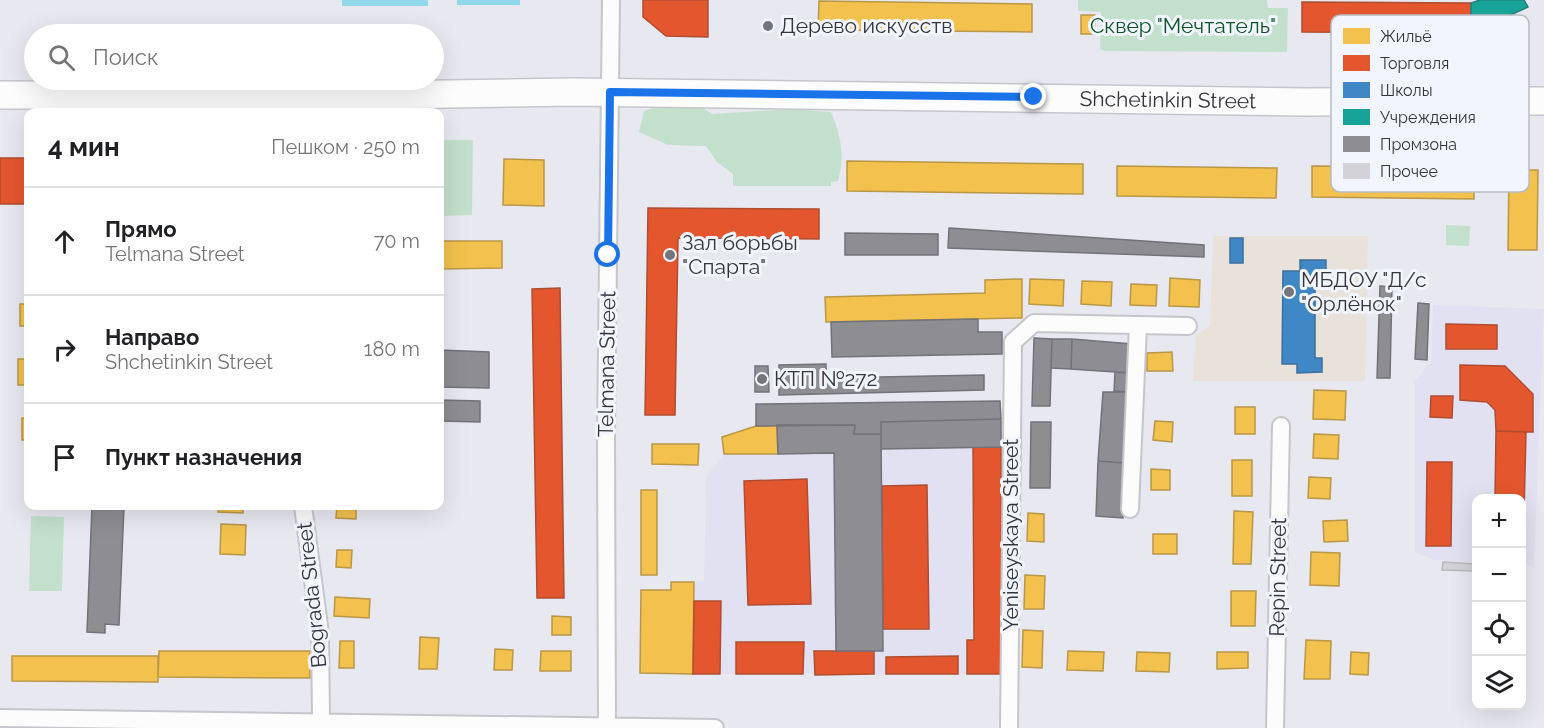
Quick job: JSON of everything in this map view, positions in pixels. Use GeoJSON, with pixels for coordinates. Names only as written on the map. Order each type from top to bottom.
{"type":"FeatureCollection","features":[{"type":"Feature","properties":{"kind":"main road","name":"Shchetinkin Street"},"geometry":{"type":"LineString","coordinates":[[0,95],[326,96],[610,92],[1331,102]]}},
{"type":"Feature","properties":{"kind":"main road","name":"Shchetinkin Street"},"geometry":{"type":"LineString","coordinates":[[1529,101],[1544,101]]}},
{"type":"Feature","properties":{"kind":"street","name":"Telmana Street"},"geometry":{"type":"LineString","coordinates":[[607,727],[606,434],[611,0]]}},
{"type":"Feature","properties":{"kind":"street","name":"Yeniseyskaya Street"},"geometry":{"type":"LineString","coordinates":[[1009,728],[1013,342],[1034,323],[1138,325]]}},
{"type":"Feature","properties":{"kind":"street"},"geometry":{"type":"LineString","coordinates":[[1130,509],[1138,325],[1188,326]]}},
{"type":"Feature","properties":{"kind":"street","name":"Repin Street"},"geometry":{"type":"LineString","coordinates":[[1275,728],[1281,426]]}},
{"type":"Feature","properties":{"kind":"street","name":"Bograda Street"},"geometry":{"type":"LineString","coordinates":[[304,510],[320,633],[321,722]]}},
{"type":"Feature","properties":{"kind":"street"},"geometry":{"type":"LineString","coordinates":[[0,718],[276,724],[321,722],[388,725],[715,728]]}},
{"type":"Feature","properties":{"kind":"shaded area","name":"МБДОУ \"Д/с \"Орлёнок\""},"geometry":{"type":"Polygon","coordinates":[[[1213,236],[1368,236],[1365,381],[1193,381],[1196,335],[1210,326],[1213,236]]]}},
{"type":"Feature","properties":{"kind":"shaded area"},"geometry":{"type":"Polygon","coordinates":[[[1433,305],[1544,309],[1534,566],[1526,565],[1526,494],[1472,494],[1472,562],[1435,560],[1415,552],[1415,381],[1431,361],[1433,305]]]}},
{"type":"Feature","properties":{"kind":"shaded area"},"geometry":{"type":"Polygon","coordinates":[[[1001,419],[1002,674],[693,674],[694,582],[704,581],[706,477],[724,454],[722,437],[756,426],[1001,419]]]}},
{"type":"Feature","properties":{"kind":"green space","name":"Сквер \"Мечтатель\""},"geometry":{"type":"Polygon","coordinates":[[[1078,0],[1267,0],[1268,8],[1288,8],[1287,52],[1105,51],[1100,49],[1101,12],[1078,11],[1078,0]]]}},
{"type":"Feature","properties":{"kind":"green space"},"geometry":{"type":"Polygon","coordinates":[[[679,99],[694,102],[712,114],[792,109],[831,112],[841,146],[838,181],[831,182],[831,186],[733,186],[733,174],[717,162],[706,146],[668,145],[639,132],[644,111],[679,99]]]}},
{"type":"Feature","properties":{"kind":"green space"},"geometry":{"type":"Polygon","coordinates":[[[444,140],[473,140],[472,215],[444,216],[444,140]]]}},
{"type":"Feature","properties":{"kind":"green space"},"geometry":{"type":"Polygon","coordinates":[[[1446,225],[1470,226],[1469,246],[1446,245],[1446,225]]]}},
{"type":"Feature","properties":{"kind":"green space"},"geometry":{"type":"Polygon","coordinates":[[[31,516],[64,517],[62,591],[29,591],[31,516]]]}},
{"type":"Feature","properties":{"kind":"water"},"geometry":{"type":"Polygon","coordinates":[[[342,0],[428,0],[428,6],[342,6],[342,0]]]}},
{"type":"Feature","properties":{"kind":"water"},"geometry":{"type":"Polygon","coordinates":[[[457,0],[520,0],[520,5],[457,5],[457,0]]]}},
{"type":"Feature","properties":{"kind":"building: Жильё"},"geometry":{"type":"Polygon","coordinates":[[[819,1],[1032,4],[1032,32],[818,30],[819,1]]]}},
{"type":"Feature","properties":{"kind":"building: Жильё"},"geometry":{"type":"Polygon","coordinates":[[[1081,15],[1095,15],[1095,34],[1081,34],[1081,15]]]}},
{"type":"Feature","properties":{"kind":"building: Жильё"},"geometry":{"type":"Polygon","coordinates":[[[504,159],[544,160],[544,206],[503,205],[504,159]]]}},
{"type":"Feature","properties":{"kind":"building: Жильё"},"geometry":{"type":"Polygon","coordinates":[[[847,161],[1083,164],[1083,194],[847,191],[847,161]]]}},
{"type":"Feature","properties":{"kind":"building: Жильё"},"geometry":{"type":"Polygon","coordinates":[[[1117,166],[1277,168],[1276,198],[1117,196],[1117,166]]]}},
{"type":"Feature","properties":{"kind":"building: Жильё"},"geometry":{"type":"Polygon","coordinates":[[[1312,166],[1331,166],[1331,192],[1474,192],[1474,199],[1312,197],[1312,166]]]}},
{"type":"Feature","properties":{"kind":"building: Жильё"},"geometry":{"type":"Polygon","coordinates":[[[1529,170],[1538,170],[1537,250],[1508,250],[1509,192],[1529,192],[1529,170]]]}},
{"type":"Feature","properties":{"kind":"building: Жильё"},"geometry":{"type":"Polygon","coordinates":[[[444,241],[502,241],[502,268],[444,269],[444,241]]]}},
{"type":"Feature","properties":{"kind":"building: Жильё"},"geometry":{"type":"Polygon","coordinates":[[[1170,278],[1200,280],[1199,307],[1169,306],[1170,278]]]}},
{"type":"Feature","properties":{"kind":"building: Жильё"},"geometry":{"type":"Polygon","coordinates":[[[1022,279],[1022,318],[826,322],[825,297],[985,293],[985,280],[1022,279]]]}},
{"type":"Feature","properties":{"kind":"building: Жильё"},"geometry":{"type":"Polygon","coordinates":[[[1030,279],[1064,280],[1063,306],[1029,304],[1030,279]]]}},
{"type":"Feature","properties":{"kind":"building: Жильё"},"geometry":{"type":"Polygon","coordinates":[[[1082,281],[1112,282],[1111,306],[1081,304],[1082,281]]]}},
{"type":"Feature","properties":{"kind":"building: Жильё"},"geometry":{"type":"Polygon","coordinates":[[[1131,284],[1157,285],[1156,306],[1130,305],[1131,284]]]}},
{"type":"Feature","properties":{"kind":"building: Жильё"},"geometry":{"type":"Polygon","coordinates":[[[20,304],[24,304],[24,326],[20,326],[20,304]]]}},
{"type":"Feature","properties":{"kind":"building: Жильё"},"geometry":{"type":"Polygon","coordinates":[[[1172,352],[1173,371],[1147,371],[1147,353],[1172,352]]]}},
{"type":"Feature","properties":{"kind":"building: Жильё"},"geometry":{"type":"Polygon","coordinates":[[[18,359],[24,359],[24,385],[18,385],[18,359]]]}},
{"type":"Feature","properties":{"kind":"building: Жильё"},"geometry":{"type":"Polygon","coordinates":[[[1314,390],[1346,391],[1345,420],[1313,419],[1314,390]]]}},
{"type":"Feature","properties":{"kind":"building: Жильё"},"geometry":{"type":"Polygon","coordinates":[[[1235,407],[1255,407],[1255,434],[1235,434],[1235,407]]]}},
{"type":"Feature","properties":{"kind":"building: Жильё"},"geometry":{"type":"Polygon","coordinates":[[[22,418],[24,418],[24,440],[22,440],[22,418]]]}},
{"type":"Feature","properties":{"kind":"building: Жильё"},"geometry":{"type":"Polygon","coordinates":[[[1155,421],[1173,422],[1172,442],[1153,440],[1155,421]]]}},
{"type":"Feature","properties":{"kind":"building: Жильё"},"geometry":{"type":"Polygon","coordinates":[[[777,425],[778,454],[724,454],[722,437],[756,426],[777,425]]]}},
{"type":"Feature","properties":{"kind":"building: Жильё"},"geometry":{"type":"Polygon","coordinates":[[[1314,434],[1339,435],[1338,459],[1313,458],[1314,434]]]}},
{"type":"Feature","properties":{"kind":"building: Жильё"},"geometry":{"type":"Polygon","coordinates":[[[652,444],[699,444],[698,465],[652,464],[652,444]]]}},
{"type":"Feature","properties":{"kind":"building: Жильё"},"geometry":{"type":"Polygon","coordinates":[[[1232,460],[1252,460],[1252,496],[1232,496],[1232,460]]]}},
{"type":"Feature","properties":{"kind":"building: Жильё"},"geometry":{"type":"Polygon","coordinates":[[[1151,469],[1170,470],[1170,490],[1151,490],[1151,469]]]}},
{"type":"Feature","properties":{"kind":"building: Жильё"},"geometry":{"type":"Polygon","coordinates":[[[1309,477],[1331,478],[1330,499],[1308,498],[1309,477]]]}},
{"type":"Feature","properties":{"kind":"building: Жильё"},"geometry":{"type":"Polygon","coordinates":[[[641,490],[657,490],[657,575],[641,575],[641,490]]]}},
{"type":"Feature","properties":{"kind":"building: Жильё"},"geometry":{"type":"Polygon","coordinates":[[[218,510],[243,510],[243,513],[218,512],[218,510]]]}},
{"type":"Feature","properties":{"kind":"building: Жильё"},"geometry":{"type":"Polygon","coordinates":[[[337,510],[356,510],[356,519],[336,518],[337,510]]]}},
{"type":"Feature","properties":{"kind":"building: Жильё"},"geometry":{"type":"Polygon","coordinates":[[[1234,511],[1253,512],[1251,564],[1233,564],[1234,511]]]}},
{"type":"Feature","properties":{"kind":"building: Жильё"},"geometry":{"type":"Polygon","coordinates":[[[1028,513],[1044,514],[1044,542],[1027,541],[1028,513]]]}},
{"type":"Feature","properties":{"kind":"building: Жильё"},"geometry":{"type":"Polygon","coordinates":[[[1347,520],[1348,541],[1324,542],[1323,521],[1347,520]]]}},
{"type":"Feature","properties":{"kind":"building: Жильё"},"geometry":{"type":"Polygon","coordinates":[[[221,524],[246,525],[245,555],[220,554],[221,524]]]}},
{"type":"Feature","properties":{"kind":"building: Жильё"},"geometry":{"type":"Polygon","coordinates":[[[1153,534],[1177,534],[1177,554],[1153,554],[1153,534]]]}},
{"type":"Feature","properties":{"kind":"building: Жильё"},"geometry":{"type":"Polygon","coordinates":[[[337,550],[352,550],[351,568],[336,567],[337,550]]]}},
{"type":"Feature","properties":{"kind":"building: Жильё"},"geometry":{"type":"Polygon","coordinates":[[[1311,552],[1340,553],[1339,586],[1310,585],[1311,552]]]}},
{"type":"Feature","properties":{"kind":"building: Жильё"},"geometry":{"type":"Polygon","coordinates":[[[1025,575],[1045,576],[1044,609],[1024,609],[1025,575]]]}},
{"type":"Feature","properties":{"kind":"building: Жильё"},"geometry":{"type":"Polygon","coordinates":[[[671,582],[694,582],[693,674],[640,673],[641,590],[671,590],[671,582]]]}},
{"type":"Feature","properties":{"kind":"building: Жильё"},"geometry":{"type":"Polygon","coordinates":[[[1231,591],[1256,591],[1255,626],[1231,626],[1231,591]]]}},
{"type":"Feature","properties":{"kind":"building: Жильё"},"geometry":{"type":"Polygon","coordinates":[[[335,597],[370,599],[369,618],[334,616],[335,597]]]}},
{"type":"Feature","properties":{"kind":"building: Жильё"},"geometry":{"type":"Polygon","coordinates":[[[552,616],[571,617],[571,635],[552,635],[552,616]]]}},
{"type":"Feature","properties":{"kind":"building: Жильё"},"geometry":{"type":"Polygon","coordinates":[[[1023,630],[1043,631],[1042,668],[1022,667],[1023,630]]]}},
{"type":"Feature","properties":{"kind":"building: Жильё"},"geometry":{"type":"Polygon","coordinates":[[[420,637],[439,638],[437,669],[419,669],[420,637]]]}},
{"type":"Feature","properties":{"kind":"building: Жильё"},"geometry":{"type":"Polygon","coordinates":[[[1306,640],[1331,641],[1330,679],[1304,679],[1306,640]]]}},
{"type":"Feature","properties":{"kind":"building: Жильё"},"geometry":{"type":"Polygon","coordinates":[[[340,641],[354,641],[354,668],[339,668],[340,641]]]}},
{"type":"Feature","properties":{"kind":"building: Жильё"},"geometry":{"type":"Polygon","coordinates":[[[495,649],[513,650],[512,670],[494,670],[495,649]]]}},
{"type":"Feature","properties":{"kind":"building: Жильё"},"geometry":{"type":"Polygon","coordinates":[[[159,651],[310,651],[310,678],[158,677],[159,651]]]}},
{"type":"Feature","properties":{"kind":"building: Жильё"},"geometry":{"type":"Polygon","coordinates":[[[541,651],[571,651],[571,671],[540,671],[541,651]]]}},
{"type":"Feature","properties":{"kind":"building: Жильё"},"geometry":{"type":"Polygon","coordinates":[[[1068,651],[1104,652],[1103,671],[1067,670],[1068,651]]]}},
{"type":"Feature","properties":{"kind":"building: Жильё"},"geometry":{"type":"Polygon","coordinates":[[[1137,652],[1170,653],[1169,672],[1136,671],[1137,652]]]}},
{"type":"Feature","properties":{"kind":"building: Жильё"},"geometry":{"type":"Polygon","coordinates":[[[1217,652],[1248,652],[1248,668],[1217,669],[1217,652]]]}},
{"type":"Feature","properties":{"kind":"building: Жильё"},"geometry":{"type":"Polygon","coordinates":[[[1351,652],[1369,653],[1368,675],[1350,674],[1351,652]]]}},
{"type":"Feature","properties":{"kind":"building: Жильё"},"geometry":{"type":"Polygon","coordinates":[[[12,656],[158,656],[158,682],[12,681],[12,656]]]}},
{"type":"Feature","properties":{"kind":"building: Торговля"},"geometry":{"type":"Polygon","coordinates":[[[643,0],[708,0],[708,37],[666,36],[643,17],[643,0]]]}},
{"type":"Feature","properties":{"kind":"building: Торговля"},"geometry":{"type":"Polygon","coordinates":[[[1302,2],[1471,3],[1471,15],[1331,15],[1331,32],[1302,32],[1302,2]]]}},
{"type":"Feature","properties":{"kind":"building: Торговля"},"geometry":{"type":"Polygon","coordinates":[[[0,158],[24,158],[24,204],[0,204],[0,158]]]}},
{"type":"Feature","properties":{"kind":"building: Торговля"},"geometry":{"type":"Polygon","coordinates":[[[648,208],[819,209],[819,239],[678,238],[675,415],[645,415],[648,208]]]}},
{"type":"Feature","properties":{"kind":"building: Торговля"},"geometry":{"type":"Polygon","coordinates":[[[560,288],[564,598],[537,598],[532,289],[560,288]]]}},
{"type":"Feature","properties":{"kind":"building: Торговля"},"geometry":{"type":"Polygon","coordinates":[[[1446,324],[1497,325],[1497,349],[1446,349],[1446,324]]]}},
{"type":"Feature","properties":{"kind":"building: Торговля"},"geometry":{"type":"Polygon","coordinates":[[[1460,365],[1505,366],[1533,394],[1533,432],[1496,431],[1495,410],[1487,402],[1460,400],[1460,365]]]}},
{"type":"Feature","properties":{"kind":"building: Торговля"},"geometry":{"type":"Polygon","coordinates":[[[1431,396],[1453,396],[1452,418],[1430,417],[1431,396]]]}},
{"type":"Feature","properties":{"kind":"building: Торговля"},"geometry":{"type":"Polygon","coordinates":[[[1496,431],[1526,432],[1524,494],[1495,494],[1496,431]]]}},
{"type":"Feature","properties":{"kind":"building: Торговля"},"geometry":{"type":"Polygon","coordinates":[[[973,447],[1001,447],[1002,674],[967,674],[967,640],[974,640],[973,447]]]}},
{"type":"Feature","properties":{"kind":"building: Торговля"},"geometry":{"type":"Polygon","coordinates":[[[1427,462],[1452,462],[1451,546],[1426,546],[1427,462]]]}},
{"type":"Feature","properties":{"kind":"building: Торговля"},"geometry":{"type":"Polygon","coordinates":[[[807,479],[811,604],[748,605],[744,481],[807,479]]]}},
{"type":"Feature","properties":{"kind":"building: Торговля"},"geometry":{"type":"Polygon","coordinates":[[[927,485],[929,629],[883,629],[882,486],[927,485]]]}},
{"type":"Feature","properties":{"kind":"building: Торговля"},"geometry":{"type":"Polygon","coordinates":[[[694,601],[721,601],[720,674],[693,674],[694,601]]]}},
{"type":"Feature","properties":{"kind":"building: Торговля"},"geometry":{"type":"Polygon","coordinates":[[[736,642],[804,642],[803,674],[736,674],[736,642]]]}},
{"type":"Feature","properties":{"kind":"building: Торговля"},"geometry":{"type":"Polygon","coordinates":[[[814,651],[874,651],[874,674],[815,675],[814,651]]]}},
{"type":"Feature","properties":{"kind":"building: Торговля"},"geometry":{"type":"Polygon","coordinates":[[[958,656],[958,674],[886,674],[886,657],[958,656]]]}},
{"type":"Feature","properties":{"kind":"building: Школы"},"geometry":{"type":"Polygon","coordinates":[[[1230,238],[1243,238],[1243,263],[1230,263],[1230,238]]]}},
{"type":"Feature","properties":{"kind":"building: Школы"},"geometry":{"type":"Polygon","coordinates":[[[1300,260],[1326,260],[1326,277],[1315,276],[1315,358],[1322,358],[1322,372],[1297,373],[1297,364],[1282,364],[1283,271],[1300,271],[1300,260]]]}},
{"type":"Feature","properties":{"kind":"building: Учреждения"},"geometry":{"type":"Polygon","coordinates":[[[1480,0],[1524,0],[1528,7],[1510,15],[1471,15],[1471,3],[1480,0]]]}},
{"type":"Feature","properties":{"kind":"building: Промзона"},"geometry":{"type":"Polygon","coordinates":[[[949,228],[1204,245],[1204,257],[948,248],[949,228]]]}},
{"type":"Feature","properties":{"kind":"building: Промзона"},"geometry":{"type":"Polygon","coordinates":[[[845,233],[938,234],[938,255],[845,255],[845,233]]]}},
{"type":"Feature","properties":{"kind":"building: Промзона"},"geometry":{"type":"Polygon","coordinates":[[[1380,286],[1392,287],[1390,378],[1377,378],[1380,286]]]}},
{"type":"Feature","properties":{"kind":"building: Промзона"},"geometry":{"type":"Polygon","coordinates":[[[1418,303],[1429,304],[1427,360],[1415,359],[1418,303]]]}},
{"type":"Feature","properties":{"kind":"building: Промзона"},"geometry":{"type":"Polygon","coordinates":[[[978,319],[978,332],[1002,332],[1002,354],[832,357],[831,322],[978,319]]]}},
{"type":"Feature","properties":{"kind":"building: Промзона"},"geometry":{"type":"Polygon","coordinates":[[[1034,338],[1052,339],[1050,406],[1032,406],[1034,338]]]}},
{"type":"Feature","properties":{"kind":"building: Промзона"},"geometry":{"type":"Polygon","coordinates":[[[1052,339],[1072,339],[1071,369],[1051,368],[1052,339]]]}},
{"type":"Feature","properties":{"kind":"building: Промзона"},"geometry":{"type":"Polygon","coordinates":[[[1072,339],[1132,344],[1130,373],[1071,369],[1072,339]]]}},
{"type":"Feature","properties":{"kind":"building: Промзона"},"geometry":{"type":"Polygon","coordinates":[[[444,350],[489,352],[489,388],[444,387],[444,350]]]}},
{"type":"Feature","properties":{"kind":"building: Промзона"},"geometry":{"type":"Polygon","coordinates":[[[826,364],[826,378],[984,375],[984,390],[779,395],[779,365],[826,364]]]}},
{"type":"Feature","properties":{"kind":"building: Промзона","name":"КТП №272"},"geometry":{"type":"Polygon","coordinates":[[[755,366],[768,366],[769,392],[755,392],[755,366]]]}},
{"type":"Feature","properties":{"kind":"building: Промзона"},"geometry":{"type":"Polygon","coordinates":[[[1115,372],[1130,373],[1129,392],[1114,391],[1115,372]]]}},
{"type":"Feature","properties":{"kind":"building: Промзона"},"geometry":{"type":"Polygon","coordinates":[[[1103,392],[1129,392],[1125,463],[1098,461],[1103,392]]]}},
{"type":"Feature","properties":{"kind":"building: Промзона"},"geometry":{"type":"Polygon","coordinates":[[[444,400],[480,401],[480,422],[444,421],[444,400]]]}},
{"type":"Feature","properties":{"kind":"building: Промзона"},"geometry":{"type":"Polygon","coordinates":[[[1000,401],[1001,419],[881,422],[881,434],[854,434],[855,425],[756,426],[756,404],[1000,401]]]}},
{"type":"Feature","properties":{"kind":"building: Промзона"},"geometry":{"type":"Polygon","coordinates":[[[1001,419],[1001,447],[881,449],[881,422],[1001,419]]]}},
{"type":"Feature","properties":{"kind":"building: Промзона"},"geometry":{"type":"Polygon","coordinates":[[[1031,422],[1051,422],[1050,488],[1030,488],[1031,422]]]}},
{"type":"Feature","properties":{"kind":"building: Промзона"},"geometry":{"type":"Polygon","coordinates":[[[777,425],[855,425],[854,434],[881,434],[883,651],[836,651],[834,453],[778,454],[777,425]]]}},
{"type":"Feature","properties":{"kind":"building: Промзона"},"geometry":{"type":"Polygon","coordinates":[[[1098,461],[1125,463],[1123,518],[1096,516],[1098,461]]]}},
{"type":"Feature","properties":{"kind":"building: Промзона"},"geometry":{"type":"Polygon","coordinates":[[[92,510],[124,510],[119,625],[105,624],[105,633],[87,632],[92,510]]]}},
{"type":"Feature","properties":{"kind":"building: Прочее"},"geometry":{"type":"Polygon","coordinates":[[[1443,562],[1472,564],[1472,571],[1442,570],[1443,562]]]}},
{"type":"Feature","properties":{"kind":"place","name":"Дерево искусств"},"geometry":{"type":"Point","coordinates":[768,26]}},
{"type":"Feature","properties":{"kind":"place","name":"Зал борьбы \"Спарта\""},"geometry":{"type":"Point","coordinates":[670,255]}},
{"type":"Feature","properties":{"kind":"place","name":"МБДОУ \"Д/с \"Орлёнок\""},"geometry":{"type":"Point","coordinates":[1289,292]}},
{"type":"Feature","properties":{"kind":"place","name":"КТП №272"},"geometry":{"type":"Point","coordinates":[762,379]}},
{"type":"Feature","properties":{"kind":"route"},"geometry":{"type":"LineString","coordinates":[[608,255],[610,92],[1034,97]]}}]}
